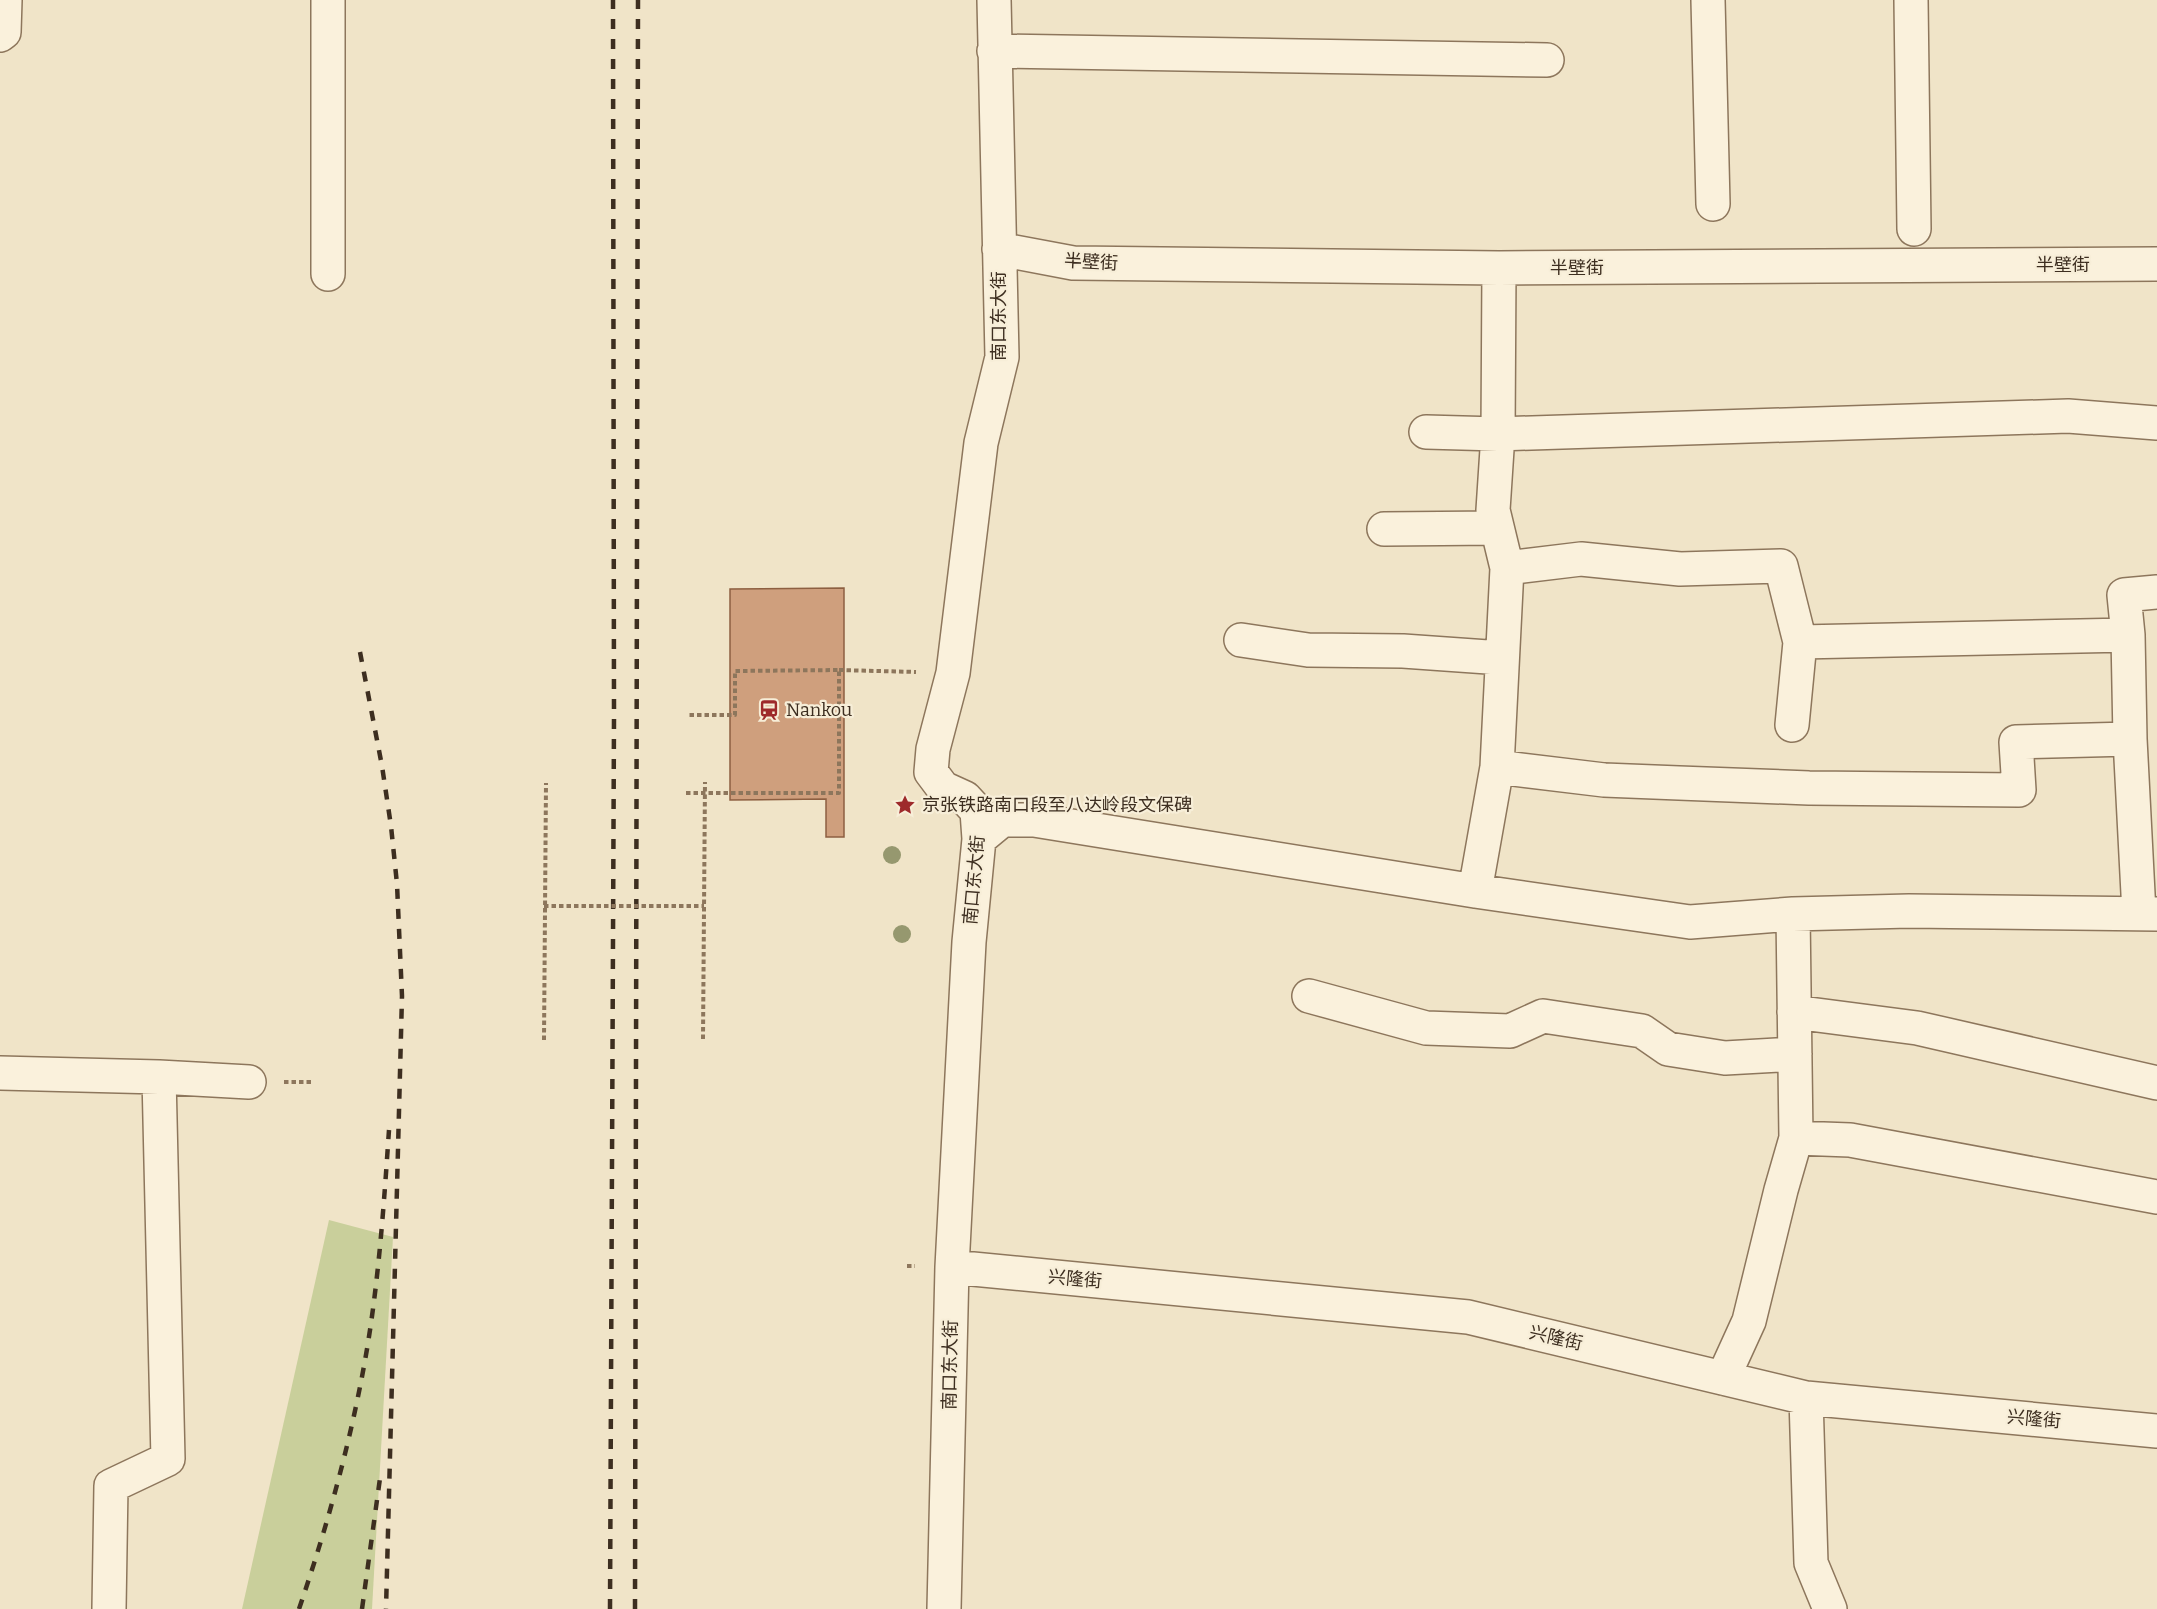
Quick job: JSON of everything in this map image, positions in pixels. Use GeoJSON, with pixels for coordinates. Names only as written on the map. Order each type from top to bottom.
{"type":"FeatureCollection","features":[{"type":"Feature","properties":{"kind":"street"},"geometry":{"type":"LineString","coordinates":[[0,35],[4,32],[4,0]]}},
{"type":"Feature","properties":{"kind":"street"},"geometry":{"type":"LineString","coordinates":[[328,0],[328,274]]}},
{"type":"Feature","properties":{"kind":"street","name":"南口东大街"},"geometry":{"type":"LineString","coordinates":[[944,1609],[952,1268],[969,942],[979,840],[977,811],[965,798],[943,788],[931,772],[933,750],[953,673],[981,443],[1002,357],[994,0]]}},
{"type":"Feature","properties":{"kind":"street"},"geometry":{"type":"LineString","coordinates":[[1708,0],[1713,204]]}},
{"type":"Feature","properties":{"kind":"street"},"geometry":{"type":"LineString","coordinates":[[1911,0],[1914,229]]}},
{"type":"Feature","properties":{"kind":"street"},"geometry":{"type":"LineString","coordinates":[[994,51],[1547,60]]}},
{"type":"Feature","properties":{"kind":"street","name":"半壁街"},"geometry":{"type":"LineString","coordinates":[[999,249],[1073,263],[1498,268],[2157,264]]}},
{"type":"Feature","properties":{"kind":"street"},"geometry":{"type":"LineString","coordinates":[[1475,891],[1497,767],[1507,568],[1493,510],[1498,434],[1498,268]]}},
{"type":"Feature","properties":{"kind":"street"},"geometry":{"type":"LineString","coordinates":[[1426,432],[1498,434],[2068,416],[2157,423]]}},
{"type":"Feature","properties":{"kind":"street"},"geometry":{"type":"LineString","coordinates":[[1384,529],[1497,528]]}},
{"type":"Feature","properties":{"kind":"street"},"geometry":{"type":"LineString","coordinates":[[1507,568],[1581,559],[1680,569],[1781,566],[1800,642],[1792,725]]}},
{"type":"Feature","properties":{"kind":"street"},"geometry":{"type":"LineString","coordinates":[[979,840],[1002,820],[1034,820],[1475,891],[1690,922],[1793,914],[1909,911],[2148,914],[2145,774],[2130,739],[2128,635],[2124,595],[2157,592]]}},
{"type":"Feature","properties":{"kind":"street"},"geometry":{"type":"LineString","coordinates":[[1800,642],[2128,635]]}},
{"type":"Feature","properties":{"kind":"street"},"geometry":{"type":"LineString","coordinates":[[1241,640],[1308,650],[1403,651],[1502,658]]}},
{"type":"Feature","properties":{"kind":"street"},"geometry":{"type":"LineString","coordinates":[[1497,767],[1604,780],[1669,783],[1809,788],[2019,790],[2016,742],[2130,739]]}},
{"type":"Feature","properties":{"kind":"street"},"geometry":{"type":"LineString","coordinates":[[1723,1378],[1749,1321],[1796,1138],[1793,914]]}},
{"type":"Feature","properties":{"kind":"street"},"geometry":{"type":"LineString","coordinates":[[1309,996],[1426,1028],[1510,1031],[1543,1016],[1642,1031],[1668,1049],[1725,1058],[1795,1054]]}},
{"type":"Feature","properties":{"kind":"street"},"geometry":{"type":"LineString","coordinates":[[1794,1012],[1917,1028],[2157,1083]]}},
{"type":"Feature","properties":{"kind":"street"},"geometry":{"type":"LineString","coordinates":[[0,1073],[249,1082]]}},
{"type":"Feature","properties":{"kind":"street"},"geometry":{"type":"LineString","coordinates":[[109,1609],[111,1486],[168,1459],[159,1077]]}},
{"type":"Feature","properties":{"kind":"street"},"geometry":{"type":"LineString","coordinates":[[1796,1138],[1850,1140],[2157,1197]]}},
{"type":"Feature","properties":{"kind":"street","name":"兴隆街"},"geometry":{"type":"LineString","coordinates":[[952,1268],[1468,1317],[1806,1398],[2157,1431]]}},
{"type":"Feature","properties":{"kind":"street"},"geometry":{"type":"LineString","coordinates":[[1806,1398],[1811,1563],[1830,1609]]}},
{"type":"Feature","properties":{"kind":"path"},"geometry":{"type":"LineString","coordinates":[[686,793],[839,793],[838,670]]}},
{"type":"Feature","properties":{"kind":"path"},"geometry":{"type":"LineString","coordinates":[[687,715],[735,715],[735,671],[838,670],[953,673]]}},
{"type":"Feature","properties":{"kind":"path"},"geometry":{"type":"LineString","coordinates":[[703,1040],[705,782]]}},
{"type":"Feature","properties":{"kind":"path"},"geometry":{"type":"LineString","coordinates":[[544,1040],[546,783]]}},
{"type":"Feature","properties":{"kind":"path"},"geometry":{"type":"LineString","coordinates":[[544,906],[704,906]]}},
{"type":"Feature","properties":{"kind":"green space"},"geometry":{"type":"Polygon","coordinates":[[[329,1220],[393,1237],[372,1609],[242,1609],[329,1220]]]}},
{"type":"Feature","properties":{"kind":"building"},"geometry":{"type":"Polygon","coordinates":[[[844,588],[844,837],[826,837],[826,799],[730,800],[730,589],[844,588]]]}},
{"type":"Feature","properties":{"kind":"railway"},"geometry":{"type":"LineString","coordinates":[[610,1609],[614,717],[613,0]]}},
{"type":"Feature","properties":{"kind":"railway"},"geometry":{"type":"LineString","coordinates":[[635,1609],[638,0]]}},
{"type":"Feature","properties":{"kind":"railway"},"geometry":{"type":"LineString","coordinates":[[360,652],[391,826],[397,884],[402,996],[386,1609]]}},
{"type":"Feature","properties":{"kind":"railway"},"geometry":{"type":"LineString","coordinates":[[299,1609],[338,1480],[361,1382],[378,1267],[389,1130]]}},
{"type":"Feature","properties":{"kind":"railway"},"geometry":{"type":"LineString","coordinates":[[362,1609],[381,1471]]}},
{"type":"Feature","properties":{"kind":"place","name":"Nankou"},"geometry":{"type":"Point","coordinates":[769,710]}},
{"type":"Feature","properties":{"kind":"place","name":"京张铁路南口段至八达岭段文保碑"},"geometry":{"type":"Point","coordinates":[905,805]}}]}
